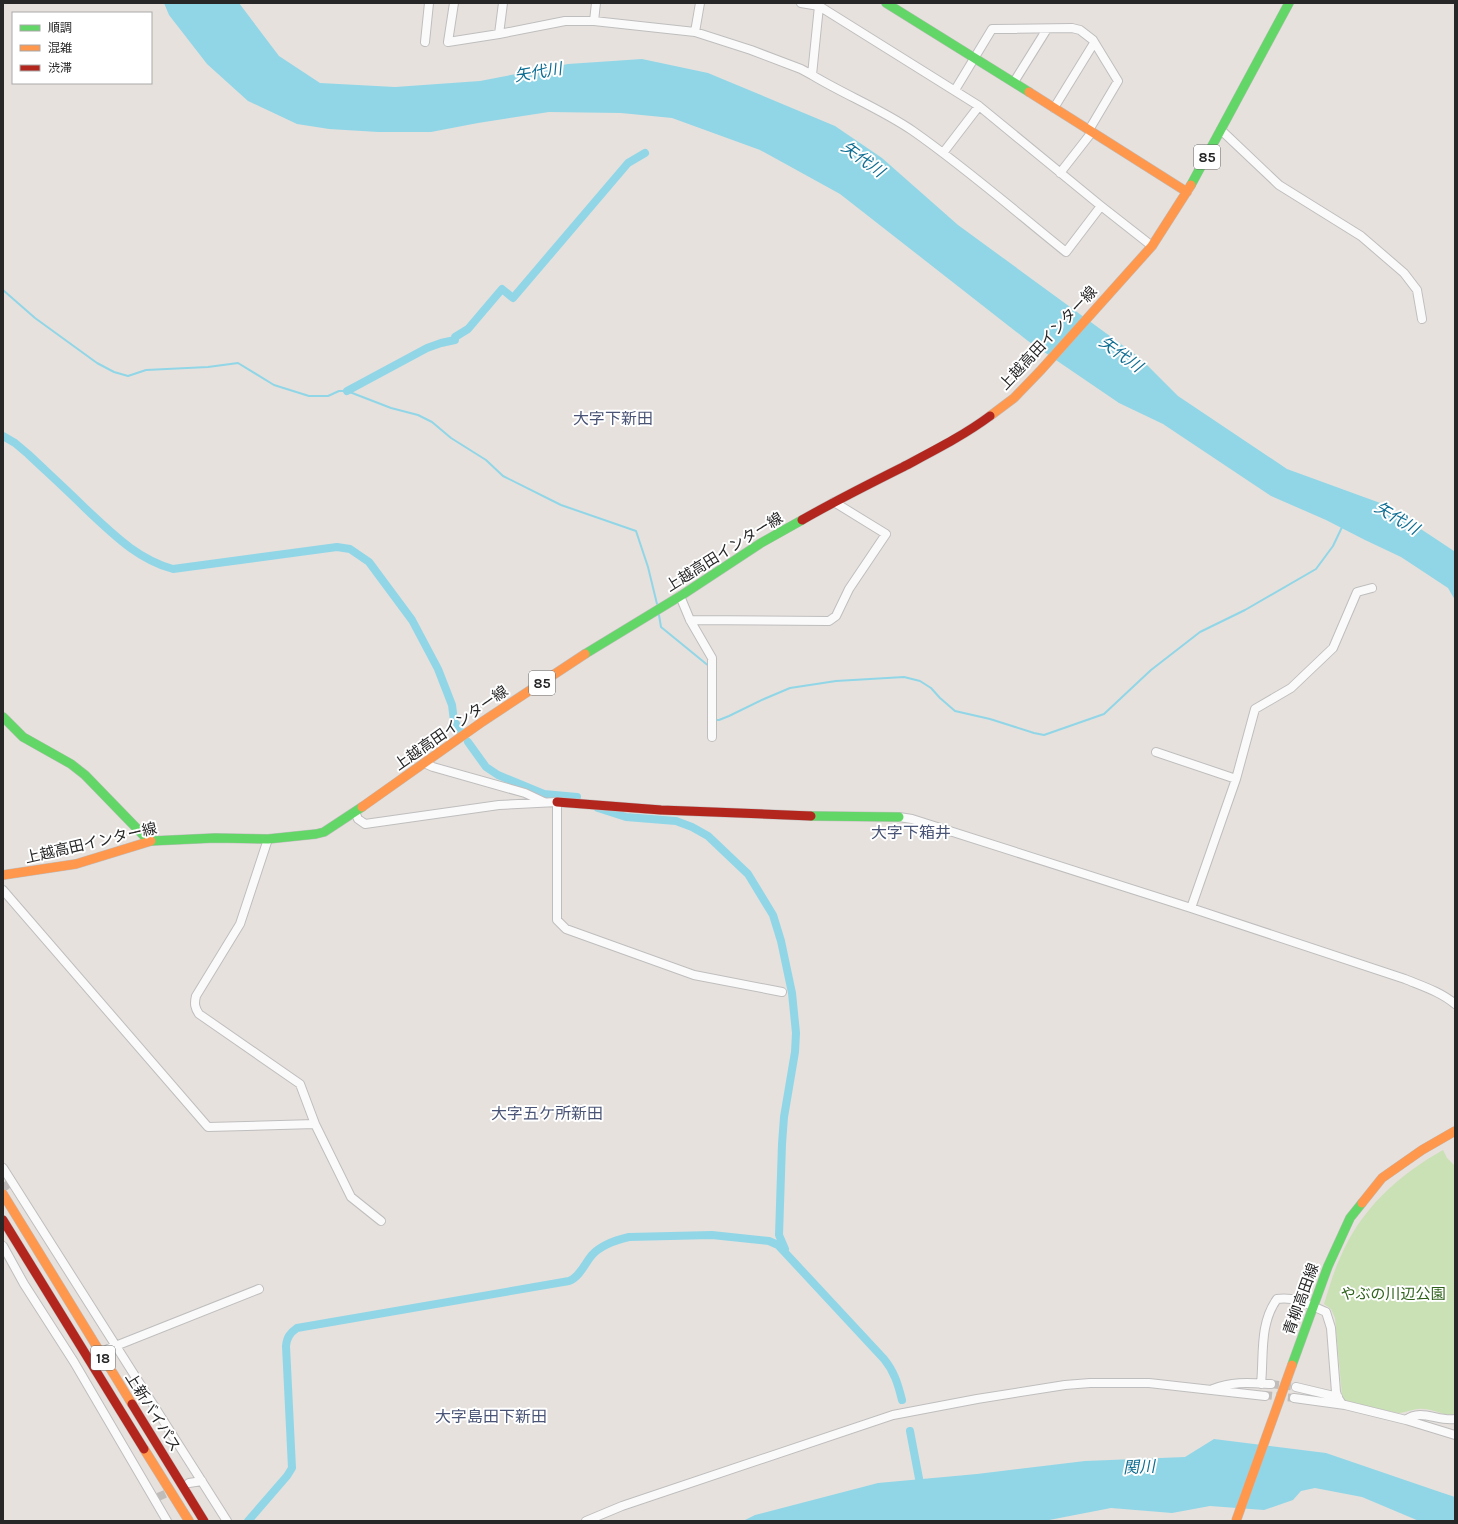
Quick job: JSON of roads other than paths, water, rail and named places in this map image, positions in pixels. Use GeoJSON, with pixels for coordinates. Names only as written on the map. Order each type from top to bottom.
{"type":"FeatureCollection","features":[{"type":"Feature","properties":{"kind":"main road"},"geometry":{"type":"LineString","coordinates":[[886,3],[975,57],[1187,192]]}},
{"type":"Feature","properties":{"kind":"main road","name":"上越高田インター線"},"geometry":{"type":"LineString","coordinates":[[3,875],[76,864],[149,841],[215,838],[268,839],[316,834],[334,827],[482,722],[589,651],[680,596],[761,543],[834,502],[974,428],[1014,398],[1152,246],[1187,192],[1289,3]]}},
{"type":"Feature","properties":{"kind":"main road"},"geometry":{"type":"LineString","coordinates":[[3,717],[23,737],[71,764],[85,775],[149,841]]}},
{"type":"Feature","properties":{"kind":"main road"},"geometry":{"type":"LineString","coordinates":[[556,802],[661,810],[814,816],[900,816]]}},
{"type":"Feature","properties":{"kind":"main road","name":"青柳高田線"},"geometry":{"type":"LineString","coordinates":[[1236,1521],[1328,1266],[1350,1218],[1382,1178],[1422,1150],[1455,1131]]}},
{"type":"Feature","properties":{"kind":"main road","name":"上新バイパス"},"geometry":{"type":"LineString","coordinates":[[3,1194],[204,1521]]}},
{"type":"Feature","properties":{"kind":"main road","name":"上新バイパス"},"geometry":{"type":"LineString","coordinates":[[3,1220],[189,1521]]}},
{"type":"Feature","properties":{"kind":"street"},"geometry":{"type":"LineString","coordinates":[[425,42],[429,3]]}},
{"type":"Feature","properties":{"kind":"street"},"geometry":{"type":"LineString","coordinates":[[454,3],[448,42],[565,21],[594,21],[695,32],[751,50],[801,69],[892,118],[943,153],[1066,252],[1101,206]]}},
{"type":"Feature","properties":{"kind":"street"},"geometry":{"type":"LineString","coordinates":[[499,34],[503,3]]}},
{"type":"Feature","properties":{"kind":"street"},"geometry":{"type":"LineString","coordinates":[[594,21],[596,3]]}},
{"type":"Feature","properties":{"kind":"street"},"geometry":{"type":"LineString","coordinates":[[695,32],[700,3]]}},
{"type":"Feature","properties":{"kind":"street"},"geometry":{"type":"LineString","coordinates":[[801,3],[819,6],[979,106],[1152,246]]}},
{"type":"Feature","properties":{"kind":"street"},"geometry":{"type":"LineString","coordinates":[[812,74],[819,6]]}},
{"type":"Feature","properties":{"kind":"street"},"geometry":{"type":"LineString","coordinates":[[954,90],[992,29],[1072,28],[1080,30],[1088,35],[1118,81],[1091,131],[1060,173]]}},
{"type":"Feature","properties":{"kind":"street"},"geometry":{"type":"LineString","coordinates":[[1014,82],[1047,29]]}},
{"type":"Feature","properties":{"kind":"street"},"geometry":{"type":"LineString","coordinates":[[1054,108],[1094,43]]}},
{"type":"Feature","properties":{"kind":"street"},"geometry":{"type":"LineString","coordinates":[[943,153],[979,106]]}},
{"type":"Feature","properties":{"kind":"street"},"geometry":{"type":"LineString","coordinates":[[1221,130],[1279,185],[1361,236],[1404,273],[1417,290],[1422,319]]}},
{"type":"Feature","properties":{"kind":"street"},"geometry":{"type":"LineString","coordinates":[[690,620],[828,621],[836,616],[849,589],[886,534],[834,502]]}},
{"type":"Feature","properties":{"kind":"street"},"geometry":{"type":"LineString","coordinates":[[1191,908],[1236,779],[1255,709],[1291,688],[1332,648],[1357,592],[1372,588]]}},
{"type":"Feature","properties":{"kind":"street"},"geometry":{"type":"LineString","coordinates":[[680,596],[690,620],[712,658],[712,737]]}},
{"type":"Feature","properties":{"kind":"street"},"geometry":{"type":"LineString","coordinates":[[1156,752],[1236,779]]}},
{"type":"Feature","properties":{"kind":"street"},"geometry":{"type":"LineString","coordinates":[[424,763],[525,793],[545,802]]}},
{"type":"Feature","properties":{"kind":"street"},"geometry":{"type":"LineString","coordinates":[[355,812],[358,819],[365,824],[499,805],[556,802],[557,920],[566,929],[694,975],[782,992]]}},
{"type":"Feature","properties":{"kind":"street"},"geometry":{"type":"LineString","coordinates":[[900,816],[1191,908],[1405,979],[1445,996],[1455,1004]]}},
{"type":"Feature","properties":{"kind":"street"},"geometry":{"type":"LineString","coordinates":[[268,839],[240,924],[196,996],[194,1003],[195,1008],[199,1014],[300,1084],[315,1124],[350,1197],[381,1221]]}},
{"type":"Feature","properties":{"kind":"street"},"geometry":{"type":"LineString","coordinates":[[3,890],[208,1127],[315,1124]]}},
{"type":"Feature","properties":{"kind":"street"},"geometry":{"type":"LineString","coordinates":[[3,1168],[227,1521]]}},
{"type":"Feature","properties":{"kind":"street"},"geometry":{"type":"LineString","coordinates":[[3,1246],[24,1284],[77,1361],[156,1498],[167,1521]]}},
{"type":"Feature","properties":{"kind":"street"},"geometry":{"type":"LineString","coordinates":[[108,1349],[259,1289]]}},
{"type":"Feature","properties":{"kind":"street"},"geometry":{"type":"LineString","coordinates":[[1262,1384],[1263,1338],[1266,1319],[1270,1309],[1277,1299],[1285,1298],[1297,1300],[1326,1312],[1329,1319],[1340,1401]]}},
{"type":"Feature","properties":{"kind":"street"},"geometry":{"type":"LineString","coordinates":[[586,1521],[622,1506],[893,1415],[976,1399],[1065,1384],[1090,1382],[1149,1383],[1265,1396]]}},
{"type":"Feature","properties":{"kind":"street"},"geometry":{"type":"LineString","coordinates":[[1210,1390],[1236,1382],[1271,1384]]}},
{"type":"Feature","properties":{"kind":"street"},"geometry":{"type":"LineString","coordinates":[[1296,1387],[1455,1435]]}},
{"type":"Feature","properties":{"kind":"street"},"geometry":{"type":"LineString","coordinates":[[1294,1398],[1340,1401]]}},
{"type":"Feature","properties":{"kind":"street"},"geometry":{"type":"LineString","coordinates":[[1406,1420],[1412,1416],[1420,1414],[1440,1419],[1455,1419]]}},
{"type":"Feature","properties":{"kind":"street"},"geometry":{"type":"LineString","coordinates":[[190,1483],[202,1481]]}},
{"type":"Feature","properties":{"kind":"water","name":"矢代川"},"geometry":{"type":"Polygon","coordinates":[[[164,3],[239,3],[279,56],[320,83],[395,87],[480,81],[568,64],[642,59],[708,73],[835,126],[882,158],[958,225],[1140,358],[1178,396],[1287,469],[1383,504],[1454,551],[1455,600],[1448,588],[1401,557],[1326,520],[1271,496],[1163,424],[1119,403],[1028,341],[840,194],[760,150],[672,118],[621,113],[549,112],[431,132],[378,132],[329,129],[297,124],[248,101],[207,64],[169,15],[164,3]]]}},
{"type":"Feature","properties":{"kind":"water","name":"関川"},"geometry":{"type":"Polygon","coordinates":[[[1214,1439],[1326,1453],[1455,1497],[1455,1521],[1419,1521],[1362,1497],[1315,1488],[1301,1491],[1293,1500],[1264,1510],[1210,1506],[1172,1513],[1111,1508],[1044,1521],[743,1521],[755,1515],[878,1483],[977,1474],[1085,1461],[1185,1457],[1214,1439]]]}},
{"type":"Feature","properties":{"kind":"waterway"},"geometry":{"type":"LineString","coordinates":[[347,391],[427,348],[455,340],[455,337],[468,329],[502,289],[513,298],[628,163],[645,153]]}},
{"type":"Feature","properties":{"kind":"waterway"},"geometry":{"type":"LineString","coordinates":[[3,290],[35,318],[97,363],[114,372],[128,376],[146,370],[208,367],[238,363],[274,385],[309,396],[328,396],[339,391],[347,391],[391,408],[418,415],[432,422],[451,438],[486,460],[503,476],[561,505],[636,531],[648,567],[657,604]]}},
{"type":"Feature","properties":{"kind":"waterway"},"geometry":{"type":"LineString","coordinates":[[3,436],[15,443],[28,454],[126,545],[160,565],[173,569],[337,547],[350,549],[369,562],[412,620],[438,669],[452,705],[454,721],[461,732]]}},
{"type":"Feature","properties":{"kind":"waterway"},"geometry":{"type":"LineString","coordinates":[[714,720],[719,720],[729,716],[790,688],[836,681],[904,677],[920,681],[931,688],[955,711],[990,719],[1044,735],[1104,714],[1151,670],[1200,632],[1245,610],[1316,569],[1333,546],[1343,525]]}},
{"type":"Feature","properties":{"kind":"waterway"},"geometry":{"type":"LineString","coordinates":[[659,615],[661,627],[710,667]]}},
{"type":"Feature","properties":{"kind":"waterway"},"geometry":{"type":"LineString","coordinates":[[468,742],[486,767],[498,775],[544,794],[577,797]]}},
{"type":"Feature","properties":{"kind":"waterway"},"geometry":{"type":"LineString","coordinates":[[598,808],[626,817],[676,821],[692,827],[708,836],[748,874],[773,915],[781,941],[792,993],[796,1033],[795,1052],[784,1117],[782,1144],[779,1235],[785,1249]]}},
{"type":"Feature","properties":{"kind":"waterway"},"geometry":{"type":"LineString","coordinates":[[248,1521],[287,1476],[292,1468],[286,1346],[289,1336],[297,1328],[569,1281],[582,1270],[592,1255],[600,1248],[614,1241],[629,1237],[712,1235],[769,1241],[778,1245],[884,1359],[895,1378],[902,1400]]}},
{"type":"Feature","properties":{"kind":"waterway"},"geometry":{"type":"LineString","coordinates":[[910,1431],[921,1489]]}},
{"type":"Feature","properties":{"kind":"tunnel"},"geometry":{"type":"LineString","coordinates":[[3,1188],[11,1182]]}},
{"type":"Feature","properties":{"kind":"tunnel"},"geometry":{"type":"LineString","coordinates":[[1271,1384],[1296,1387]]}},
{"type":"Feature","properties":{"kind":"tunnel"},"geometry":{"type":"LineString","coordinates":[[1264,1395],[1294,1398]]}},
{"type":"Feature","properties":{"kind":"tunnel"},"geometry":{"type":"LineString","coordinates":[[158,1497],[174,1490]]}},
{"type":"Feature","properties":{"kind":"district","name":"大字下新田"},"geometry":{"type":"Point","coordinates":[613,418]}},
{"type":"Feature","properties":{"kind":"district","name":"大字下箱井"},"geometry":{"type":"Point","coordinates":[911,832]}},
{"type":"Feature","properties":{"kind":"district","name":"大字五ケ所新田"},"geometry":{"type":"Point","coordinates":[547,1113]}},
{"type":"Feature","properties":{"kind":"district","name":"大字島田下新田"},"geometry":{"type":"Point","coordinates":[491,1416]}},
{"type":"Feature","properties":{"kind":"park label","name":"やぶの川辺公園"},"geometry":{"type":"Point","coordinates":[1393,1294]}}]}
